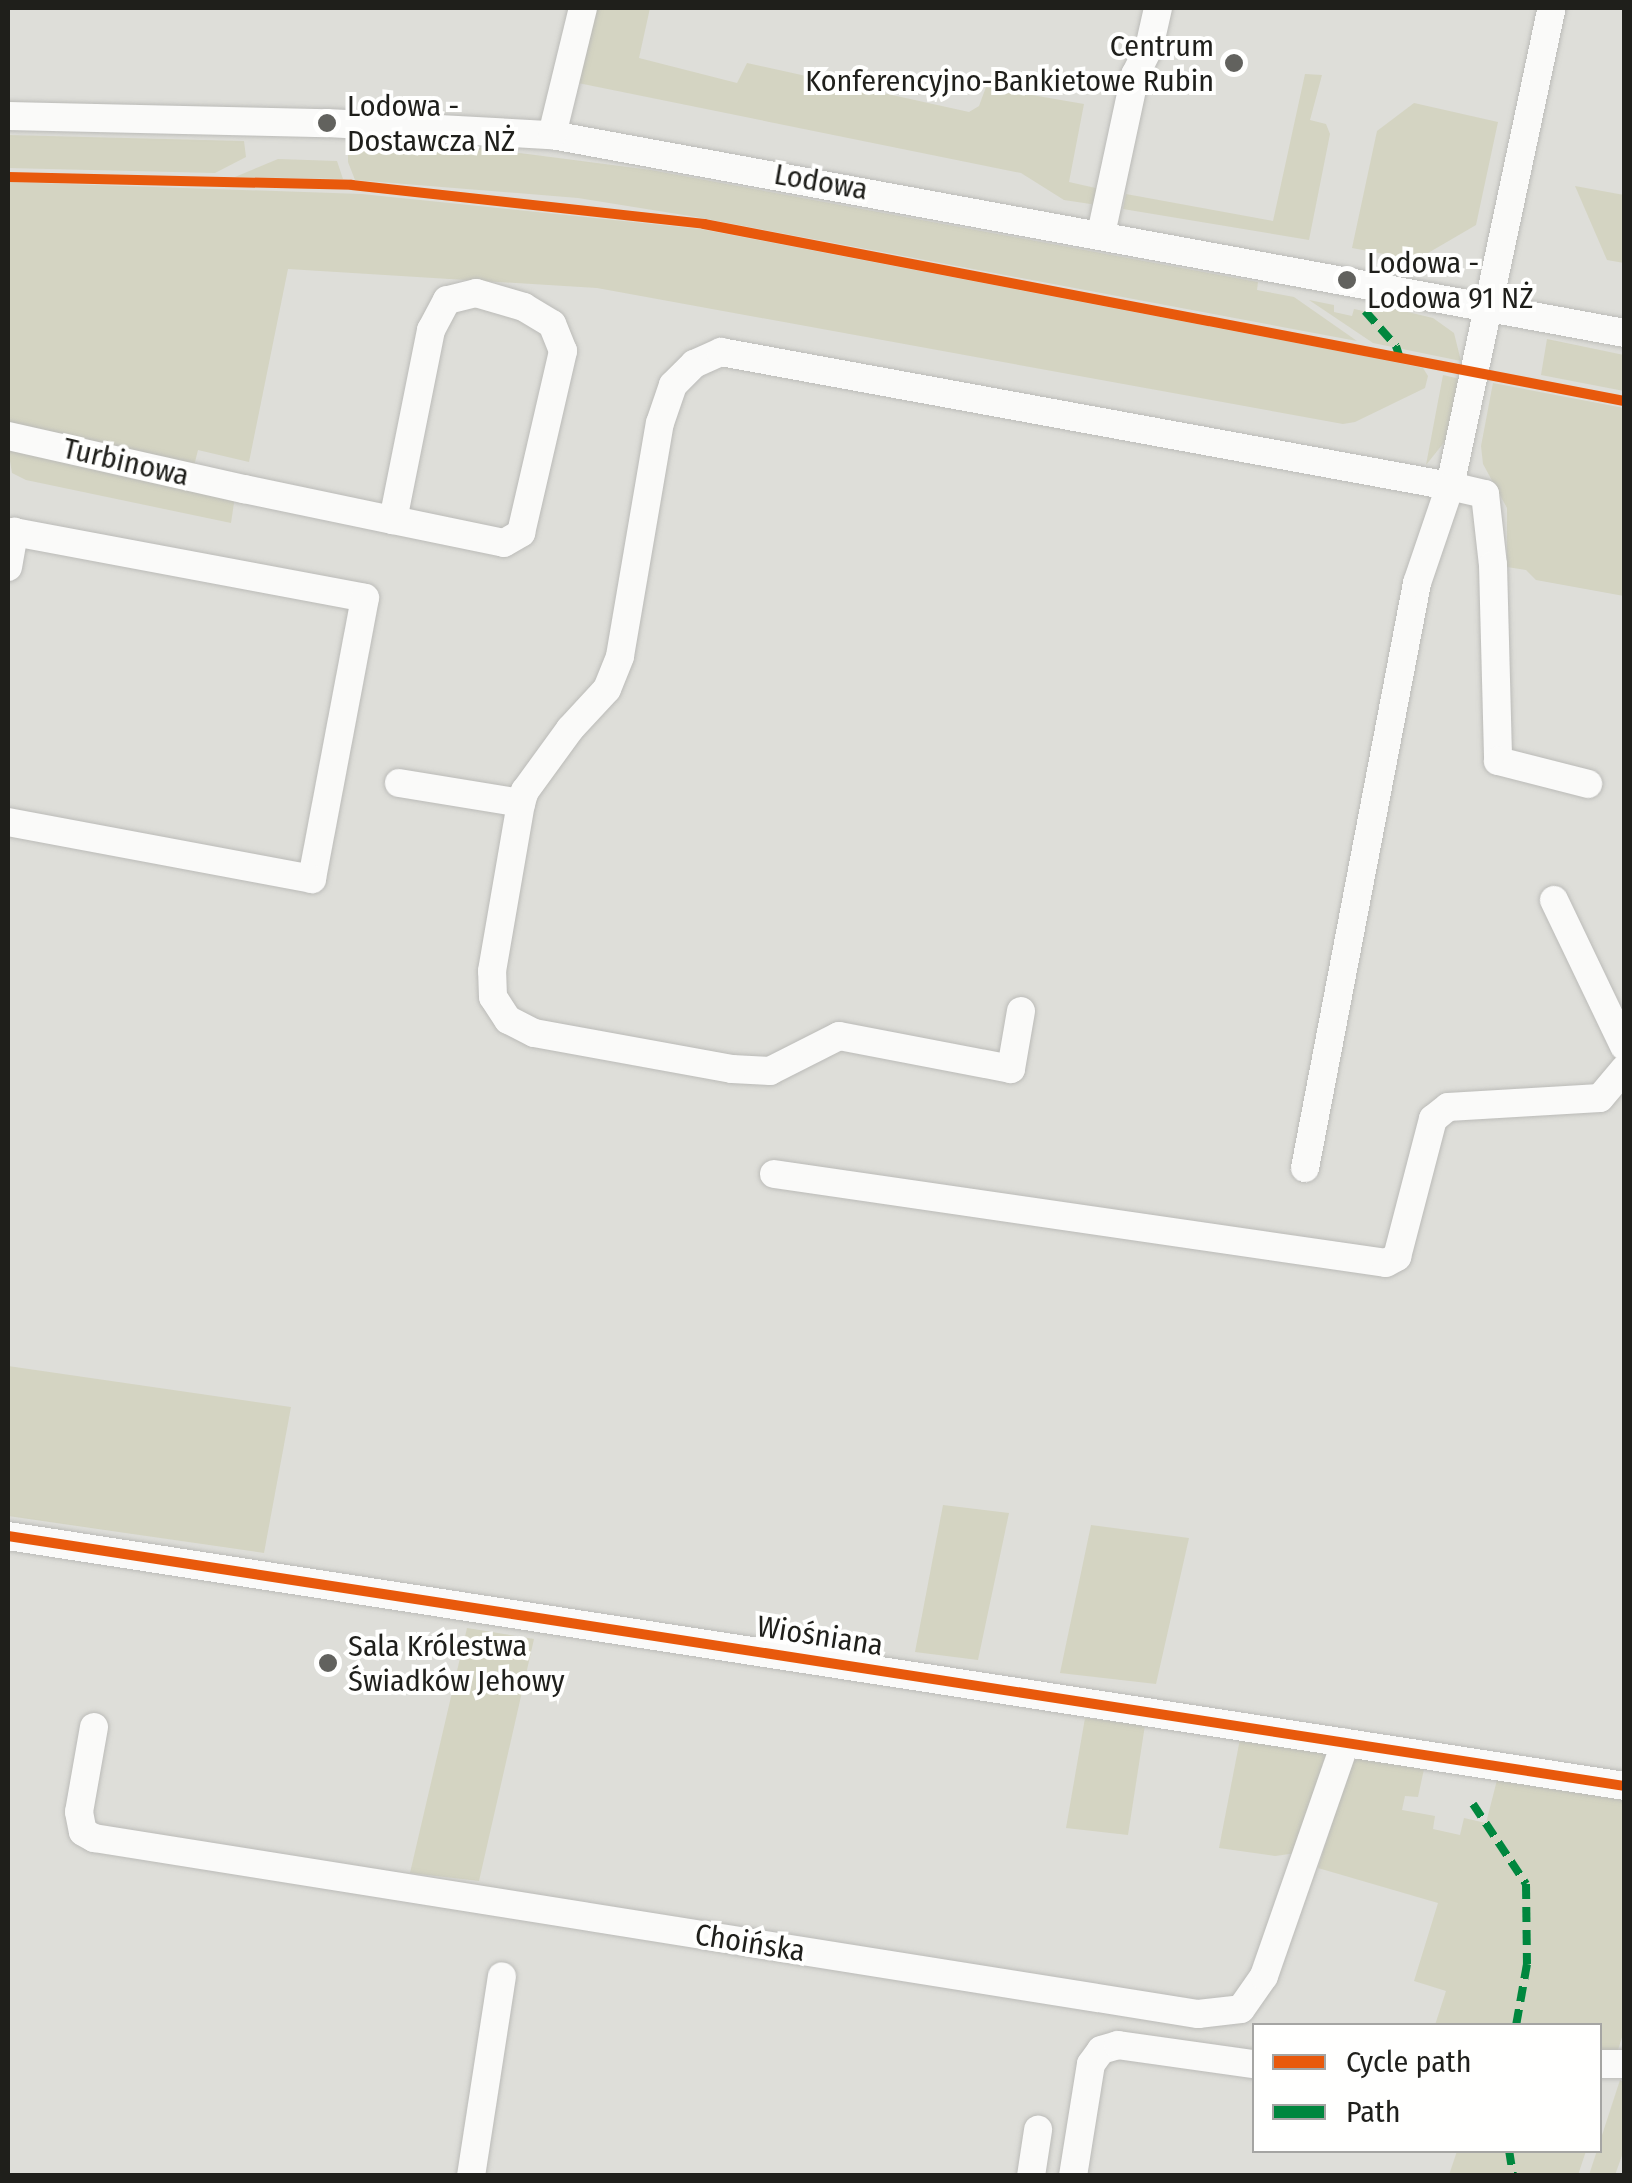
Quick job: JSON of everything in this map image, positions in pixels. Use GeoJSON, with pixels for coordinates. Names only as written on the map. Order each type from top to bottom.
{"type":"FeatureCollection","features":[{"type":"Feature","properties":{"kind":"street"},"geometry":{"type":"LineString","coordinates":[[552,136],[583,8]]}},
{"type":"Feature","properties":{"kind":"street"},"geometry":{"type":"LineString","coordinates":[[1101,234],[1135,74],[1149,48],[1158,8]]}},
{"type":"Feature","properties":{"kind":"street"},"geometry":{"type":"LineString","coordinates":[[1304,1168],[1417,583],[1450,486],[1552,8]]}},
{"type":"Feature","properties":{"kind":"street","name":"Lodowa"},"geometry":{"type":"LineString","coordinates":[[8,116],[327,124],[552,136],[1624,333]]}},
{"type":"Feature","properties":{"kind":"street","name":"Turbinowa"},"geometry":{"type":"LineString","coordinates":[[8,436],[244,489],[393,520],[504,543],[521,533],[563,352],[552,324],[524,307],[476,293],[447,300],[431,330],[393,520]]}},
{"type":"Feature","properties":{"kind":"street"},"geometry":{"type":"LineString","coordinates":[[1021,1011],[1011,1069],[839,1036],[770,1070],[732,1068],[534,1033],[508,1020],[494,997],[492,971],[520,803],[570,729],[607,689],[620,656],[660,423],[673,385],[694,364],[721,352],[1485,494],[1493,565],[1498,762],[1588,784]]}},
{"type":"Feature","properties":{"kind":"street"},"geometry":{"type":"LineString","coordinates":[[8,566],[11,523],[365,598],[312,879],[8,822]]}},
{"type":"Feature","properties":{"kind":"street"},"geometry":{"type":"LineString","coordinates":[[399,782],[520,803]]}},
{"type":"Feature","properties":{"kind":"street"},"geometry":{"type":"LineString","coordinates":[[1554,900],[1624,1046]]}},
{"type":"Feature","properties":{"kind":"street"},"geometry":{"type":"LineString","coordinates":[[774,1174],[1386,1263],[1397,1257],[1433,1119],[1448,1108],[1600,1098],[1624,1069]]}},
{"type":"Feature","properties":{"kind":"street","name":"Wiośniana"},"geometry":{"type":"LineString","coordinates":[[8,1536],[1624,1786]]}},
{"type":"Feature","properties":{"kind":"street","name":"Choińska"},"geometry":{"type":"LineString","coordinates":[[94,1727],[79,1812],[83,1832],[94,1838],[1198,2014],[1241,2009],[1264,1976],[1345,1743]]}},
{"type":"Feature","properties":{"kind":"street"},"geometry":{"type":"LineString","coordinates":[[471,2176],[502,1976]]}},
{"type":"Feature","properties":{"kind":"street"},"geometry":{"type":"LineString","coordinates":[[1073,2176],[1091,2064],[1101,2050],[1118,2045],[1252,2064]]}},
{"type":"Feature","properties":{"kind":"street"},"geometry":{"type":"LineString","coordinates":[[1031,2176],[1038,2130]]}},
{"type":"Feature","properties":{"kind":"green space"},"geometry":{"type":"Polygon","coordinates":[[[593,8],[650,8],[639,58],[737,83],[747,63],[969,112],[979,106],[986,87],[1084,104],[1069,182],[1100,189],[1097,205],[1064,200],[1021,173],[578,83],[593,8]]]}},
{"type":"Feature","properties":{"kind":"green space"},"geometry":{"type":"Polygon","coordinates":[[[1305,74],[1322,75],[1310,120],[1326,124],[1330,134],[1309,240],[1123,209],[1126,194],[1273,221],[1305,74]]]}},
{"type":"Feature","properties":{"kind":"green space"},"geometry":{"type":"Polygon","coordinates":[[[1414,103],[1498,122],[1476,225],[1416,260],[1352,248],[1377,131],[1414,103]]]}},
{"type":"Feature","properties":{"kind":"green space"},"geometry":{"type":"Polygon","coordinates":[[[8,135],[244,141],[246,157],[215,173],[8,168],[8,135]]]}},
{"type":"Feature","properties":{"kind":"green space"},"geometry":{"type":"Polygon","coordinates":[[[348,143],[474,147],[651,170],[1258,282],[1257,290],[1294,297],[1357,341],[578,198],[355,180],[348,162],[348,143]]]}},
{"type":"Feature","properties":{"kind":"green space"},"geometry":{"type":"Polygon","coordinates":[[[278,159],[337,161],[343,179],[235,177],[278,159]]]}},
{"type":"Feature","properties":{"kind":"green space"},"geometry":{"type":"Polygon","coordinates":[[[8,182],[362,194],[700,229],[1364,356],[1423,368],[1428,376],[1425,388],[1343,424],[597,288],[288,269],[249,462],[198,450],[194,466],[8,423],[8,182]]]}},
{"type":"Feature","properties":{"kind":"green space"},"geometry":{"type":"Polygon","coordinates":[[[1575,186],[1624,195],[1624,263],[1607,260],[1575,186]]]}},
{"type":"Feature","properties":{"kind":"green space"},"geometry":{"type":"Polygon","coordinates":[[[1309,300],[1334,305],[1334,312],[1352,316],[1354,309],[1368,312],[1370,303],[1433,318],[1454,333],[1461,361],[1373,343],[1309,300]]]}},
{"type":"Feature","properties":{"kind":"green space"},"geometry":{"type":"Polygon","coordinates":[[[1547,339],[1624,355],[1624,391],[1541,375],[1547,339]]]}},
{"type":"Feature","properties":{"kind":"green space"},"geometry":{"type":"Polygon","coordinates":[[[1443,375],[1460,379],[1446,440],[1426,465],[1443,375]]]}},
{"type":"Feature","properties":{"kind":"green space"},"geometry":{"type":"Polygon","coordinates":[[[1493,383],[1624,408],[1624,596],[1536,580],[1526,570],[1507,567],[1507,508],[1483,464],[1481,446],[1493,383]]]}},
{"type":"Feature","properties":{"kind":"green space"},"geometry":{"type":"Polygon","coordinates":[[[8,449],[235,496],[231,523],[26,480],[12,473],[8,449]]]}},
{"type":"Feature","properties":{"kind":"green space"},"geometry":{"type":"Polygon","coordinates":[[[8,1366],[291,1407],[264,1553],[8,1516],[8,1366]]]}},
{"type":"Feature","properties":{"kind":"green space"},"geometry":{"type":"Polygon","coordinates":[[[943,1505],[1009,1513],[978,1660],[915,1652],[943,1505]]]}},
{"type":"Feature","properties":{"kind":"green space"},"geometry":{"type":"Polygon","coordinates":[[[1091,1525],[1189,1538],[1156,1684],[1060,1673],[1091,1525]]]}},
{"type":"Feature","properties":{"kind":"green space"},"geometry":{"type":"Polygon","coordinates":[[[467,1628],[534,1639],[479,1881],[410,1873],[467,1628]]]}},
{"type":"Feature","properties":{"kind":"green space"},"geometry":{"type":"Polygon","coordinates":[[[1085,1718],[1145,1725],[1128,1835],[1066,1828],[1085,1718]]]}},
{"type":"Feature","properties":{"kind":"green space"},"geometry":{"type":"Polygon","coordinates":[[[1240,1739],[1325,1751],[1329,1766],[1297,1853],[1275,1856],[1219,1848],[1240,1739]]]}},
{"type":"Feature","properties":{"kind":"green space"},"geometry":{"type":"Polygon","coordinates":[[[1353,1757],[1424,1769],[1418,1797],[1405,1796],[1402,1810],[1435,1816],[1433,1829],[1460,1835],[1464,1818],[1486,1823],[1497,1780],[1624,1796],[1624,2031],[1617,2053],[1602,2053],[1602,2023],[1436,2023],[1446,1991],[1414,1981],[1438,1903],[1318,1868],[1353,1757]]]}},
{"type":"Feature","properties":{"kind":"green space"},"geometry":{"type":"Polygon","coordinates":[[[1620,2080],[1624,2083],[1624,2150],[1615,2175],[1589,2175],[1596,2153],[1602,2153],[1602,2135],[1620,2080]]]}},
{"type":"Feature","properties":{"kind":"green space"},"geometry":{"type":"Polygon","coordinates":[[[1456,2153],[1585,2153],[1578,2175],[1449,2175],[1456,2153]]]}},
{"type":"Feature","properties":{"kind":"marked path"},"geometry":{"type":"LineString","coordinates":[[1365,311],[1396,346],[1400,358]]}},
{"type":"Feature","properties":{"kind":"marked path"},"geometry":{"type":"LineString","coordinates":[[1473,1804],[1526,1884],[1527,1964],[1517,2023]]}},
{"type":"Feature","properties":{"kind":"marked path"},"geometry":{"type":"LineString","coordinates":[[1509,2153],[1513,2176]]}},
{"type":"Feature","properties":{"kind":"cycle path"},"geometry":{"type":"LineString","coordinates":[[8,177],[352,185],[704,224],[1624,401]]}},
{"type":"Feature","properties":{"kind":"cycle path"},"geometry":{"type":"LineString","coordinates":[[8,1536],[1624,1786]]}},
{"type":"Feature","properties":{"kind":"place","name":"Centrum Konferencyjno-Bankietowe Rubin"},"geometry":{"type":"Point","coordinates":[1234,63]}},
{"type":"Feature","properties":{"kind":"place","name":"Lodowa - Dostawcza NŻ"},"geometry":{"type":"Point","coordinates":[327,123]}},
{"type":"Feature","properties":{"kind":"place","name":"Lodowa - Lodowa 91 NŻ"},"geometry":{"type":"Point","coordinates":[1347,280]}},
{"type":"Feature","properties":{"kind":"place","name":"Sala Królestwa Świadków Jehowy"},"geometry":{"type":"Point","coordinates":[328,1663]}}]}
